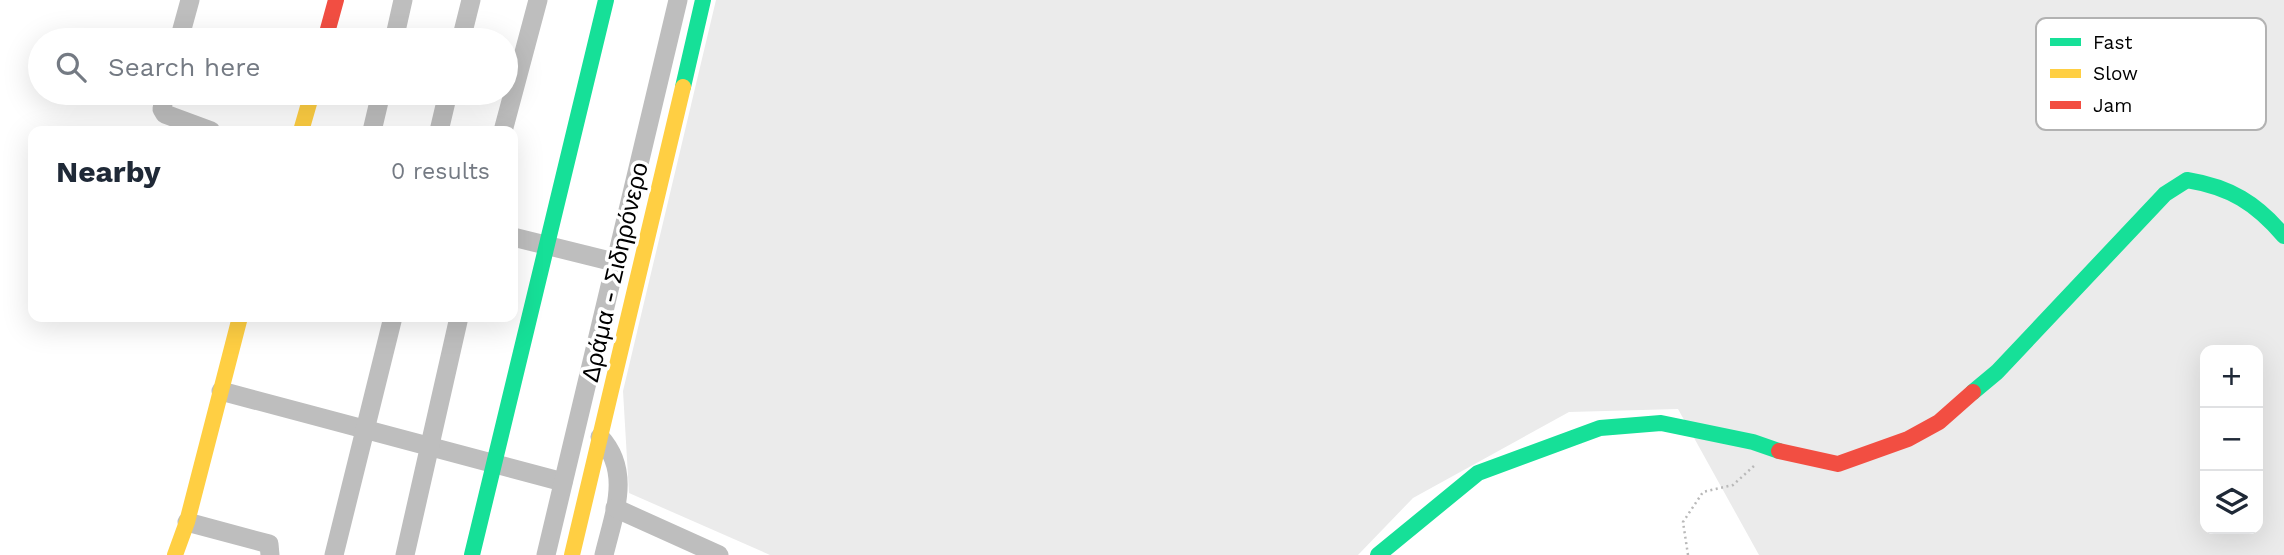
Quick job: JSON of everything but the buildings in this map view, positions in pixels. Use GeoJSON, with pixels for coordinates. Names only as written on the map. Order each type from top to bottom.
{"type":"FeatureCollection","features":[{"type":"Feature","properties":{"kind":"street"},"geometry":{"type":"LineString","coordinates":[[182,28],[190,0]]}},
{"type":"Feature","properties":{"kind":"street"},"geometry":{"type":"LineString","coordinates":[[328,28],[336,0]]}},
{"type":"Feature","properties":{"kind":"street"},"geometry":{"type":"LineString","coordinates":[[397,28],[403,0]]}},
{"type":"Feature","properties":{"kind":"street"},"geometry":{"type":"LineString","coordinates":[[464,28],[471,0]]}},
{"type":"Feature","properties":{"kind":"street"},"geometry":{"type":"LineString","coordinates":[[518,75],[538,0]]}},
{"type":"Feature","properties":{"kind":"street"},"geometry":{"type":"LineString","coordinates":[[472,555],[606,0]]}},
{"type":"Feature","properties":{"kind":"street"},"geometry":{"type":"LineString","coordinates":[[546,555],[678,0]]}},
{"type":"Feature","properties":{"kind":"street","name":"Δράμα - Σιδηρόνερο"},"geometry":{"type":"LineString","coordinates":[[572,555],[703,0]]}},
{"type":"Feature","properties":{"kind":"street"},"geometry":{"type":"LineString","coordinates":[[163,105],[165,114],[197,126]]}},
{"type":"Feature","properties":{"kind":"street"},"geometry":{"type":"LineString","coordinates":[[302,126],[309,105]]}},
{"type":"Feature","properties":{"kind":"street"},"geometry":{"type":"LineString","coordinates":[[379,126],[380,105]]}},
{"type":"Feature","properties":{"kind":"street"},"geometry":{"type":"LineString","coordinates":[[440,126],[445,105]]}},
{"type":"Feature","properties":{"kind":"street"},"geometry":{"type":"LineString","coordinates":[[504,126],[510,105]]}},
{"type":"Feature","properties":{"kind":"street"},"geometry":{"type":"LineString","coordinates":[[1378,555],[1478,474],[1600,428],[1661,423],[1765,446],[1797,457],[1838,464],[1878,452],[1940,422],[1997,372],[2165,194],[2187,180],[2217,184],[2242,193],[2265,212],[2284,236]]}},
{"type":"Feature","properties":{"kind":"street"},"geometry":{"type":"LineString","coordinates":[[518,238],[614,262]]}},
{"type":"Feature","properties":{"kind":"street"},"geometry":{"type":"LineString","coordinates":[[175,555],[187,522],[239,322]]}},
{"type":"Feature","properties":{"kind":"street"},"geometry":{"type":"LineString","coordinates":[[334,555],[392,322]]}},
{"type":"Feature","properties":{"kind":"street"},"geometry":{"type":"LineString","coordinates":[[405,555],[458,322]]}},
{"type":"Feature","properties":{"kind":"street"},"geometry":{"type":"LineString","coordinates":[[221,391],[563,482]]}},
{"type":"Feature","properties":{"kind":"street"},"geometry":{"type":"LineString","coordinates":[[600,437],[614,451],[620,470],[615,508],[604,555]]}},
{"type":"Feature","properties":{"kind":"street"},"geometry":{"type":"LineString","coordinates":[[615,508],[678,547],[719,555]]}},
{"type":"Feature","properties":{"kind":"street"},"geometry":{"type":"LineString","coordinates":[[187,522],[270,544],[270,555]]}},
{"type":"Feature","properties":{"kind":"path"},"geometry":{"type":"LineString","coordinates":[[1688,555],[1683,522],[1703,492],[1733,485],[1754,467],[1765,446]]}},
{"type":"Feature","properties":{"kind":"shaded area"},"geometry":{"type":"Polygon","coordinates":[[[716,0],[2284,0],[2284,555],[1759,555],[1678,409],[1569,412],[1413,498],[1358,555],[770,555],[629,493],[623,391],[716,0]]]}},
{"type":"Feature","properties":{"kind":"traffic: fast"},"geometry":{"type":"LineString","coordinates":[[472,555],[606,0]]}},
{"type":"Feature","properties":{"kind":"traffic: fast"},"geometry":{"type":"LineString","coordinates":[[683,87],[703,0]]}},
{"type":"Feature","properties":{"kind":"traffic: fast"},"geometry":{"type":"LineString","coordinates":[[1973,392],[1997,372],[2165,194],[2187,180],[2216,187],[2241,198],[2263,214],[2284,236]]}},
{"type":"Feature","properties":{"kind":"traffic: fast"},"geometry":{"type":"LineString","coordinates":[[1378,555],[1478,473],[1600,428],[1661,423],[1753,442],[1779,451]]}},
{"type":"Feature","properties":{"kind":"traffic: slow"},"geometry":{"type":"LineString","coordinates":[[572,555],[683,87]]}},
{"type":"Feature","properties":{"kind":"traffic: slow"},"geometry":{"type":"LineString","coordinates":[[302,126],[309,105]]}},
{"type":"Feature","properties":{"kind":"traffic: slow"},"geometry":{"type":"LineString","coordinates":[[175,555],[187,522],[239,322]]}},
{"type":"Feature","properties":{"kind":"traffic: jam"},"geometry":{"type":"LineString","coordinates":[[328,28],[336,0]]}},
{"type":"Feature","properties":{"kind":"traffic: jam"},"geometry":{"type":"LineString","coordinates":[[1779,451],[1838,464],[1908,439],[1939,422],[1973,392]]}}]}
